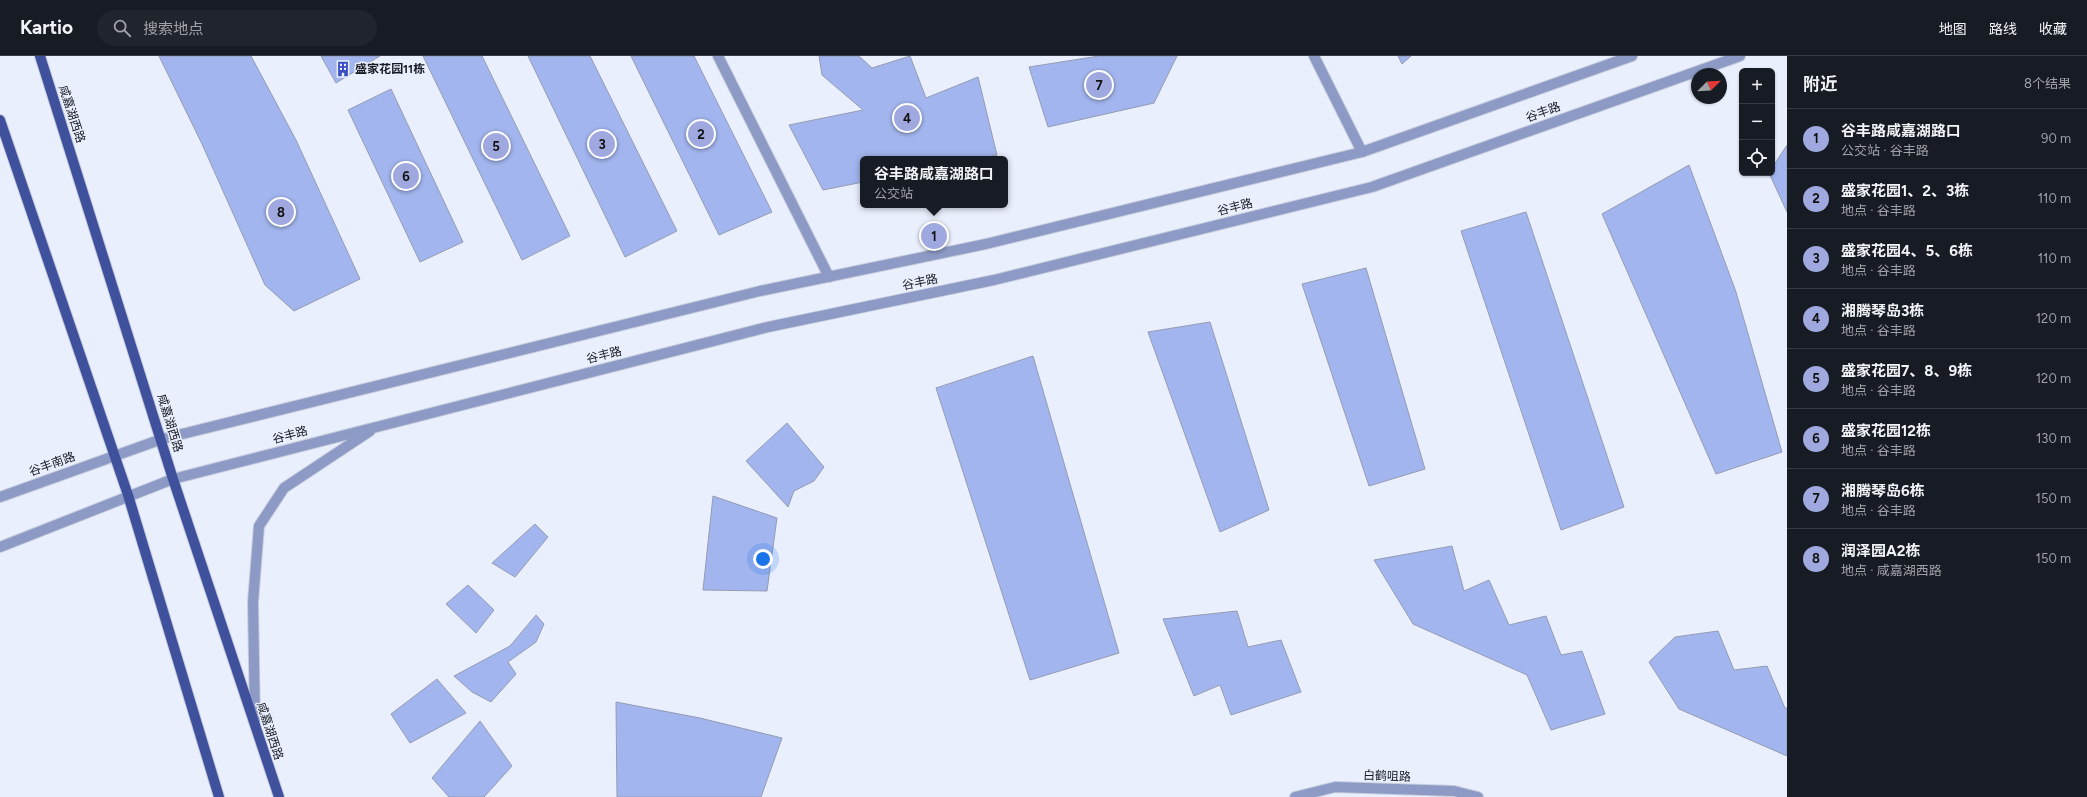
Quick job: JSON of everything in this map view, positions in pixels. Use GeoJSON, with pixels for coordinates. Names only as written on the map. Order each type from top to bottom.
{"type":"FeatureCollection","features":[{"type":"Feature","properties":{"kind":"main road","name":"咸嘉湖西路"},"geometry":{"type":"LineString","coordinates":[[40,56],[174,478],[279,797]]}},
{"type":"Feature","properties":{"kind":"main road"},"geometry":{"type":"LineString","coordinates":[[0,120],[128,496],[219,797]]}},
{"type":"Feature","properties":{"kind":"street"},"geometry":{"type":"LineString","coordinates":[[718,56],[829,277]]}},
{"type":"Feature","properties":{"kind":"street"},"geometry":{"type":"LineString","coordinates":[[1314,56],[1362,152]]}},
{"type":"Feature","properties":{"kind":"street","name":"谷丰路"},"geometry":{"type":"LineString","coordinates":[[114,456],[162,439],[752,293],[986,244],[1362,152],[1632,56]]}},
{"type":"Feature","properties":{"kind":"street","name":"谷丰路"},"geometry":{"type":"LineString","coordinates":[[0,547],[174,478],[768,327],[994,280],[1372,187],[1740,56]]}},
{"type":"Feature","properties":{"kind":"street"},"geometry":{"type":"LineString","coordinates":[[255,725],[253,602],[259,526],[284,488],[326,458],[379,425]]}},
{"type":"Feature","properties":{"kind":"street","name":"谷丰南路"},"geometry":{"type":"LineString","coordinates":[[0,497],[114,456]]}},
{"type":"Feature","properties":{"kind":"street","name":"白鹤咀路"},"geometry":{"type":"LineString","coordinates":[[1295,797],[1335,787],[1454,791],[1478,797]]}},
{"type":"Feature","properties":{"kind":"building"},"geometry":{"type":"Polygon","coordinates":[[[159,56],[251,56],[296,140],[360,279],[294,311],[265,285],[202,144],[159,56]]]}},
{"type":"Feature","properties":{"kind":"building","name":"盛家花园11栋"},"geometry":{"type":"Polygon","coordinates":[[[321,56],[380,56],[336,83],[321,56]]]}},
{"type":"Feature","properties":{"kind":"building"},"geometry":{"type":"Polygon","coordinates":[[[423,56],[482,56],[570,236],[522,260],[423,56]]]}},
{"type":"Feature","properties":{"kind":"building"},"geometry":{"type":"Polygon","coordinates":[[[528,56],[590,56],[677,231],[625,257],[528,56]]]}},
{"type":"Feature","properties":{"kind":"building"},"geometry":{"type":"Polygon","coordinates":[[[631,56],[694,56],[772,212],[719,235],[631,56]]]}},
{"type":"Feature","properties":{"kind":"building"},"geometry":{"type":"Polygon","coordinates":[[[819,56],[859,56],[872,68],[910,56],[926,98],[978,77],[997,155],[860,156],[860,183],[823,190],[789,125],[863,110],[822,75],[819,56]]]}},
{"type":"Feature","properties":{"kind":"building"},"geometry":{"type":"Polygon","coordinates":[[[1099,56],[1177,56],[1154,103],[1048,127],[1029,67],[1099,56]]]}},
{"type":"Feature","properties":{"kind":"building"},"geometry":{"type":"Polygon","coordinates":[[[1398,56],[1411,56],[1402,64],[1398,56]]]}},
{"type":"Feature","properties":{"kind":"building"},"geometry":{"type":"Polygon","coordinates":[[[391,89],[463,242],[420,262],[348,110],[391,89]]]}},
{"type":"Feature","properties":{"kind":"building"},"geometry":{"type":"Polygon","coordinates":[[[1787,145],[1787,212],[1770,176],[1775,176],[1775,163],[1787,145]]]}},
{"type":"Feature","properties":{"kind":"building"},"geometry":{"type":"Polygon","coordinates":[[[1689,165],[1736,292],[1782,452],[1716,474],[1602,214],[1689,165]]]}},
{"type":"Feature","properties":{"kind":"building"},"geometry":{"type":"Polygon","coordinates":[[[1526,212],[1624,507],[1561,530],[1461,231],[1526,212]]]}},
{"type":"Feature","properties":{"kind":"building"},"geometry":{"type":"Polygon","coordinates":[[[1366,268],[1425,469],[1369,486],[1302,284],[1366,268]]]}},
{"type":"Feature","properties":{"kind":"building"},"geometry":{"type":"Polygon","coordinates":[[[1210,322],[1269,510],[1220,532],[1148,332],[1210,322]]]}},
{"type":"Feature","properties":{"kind":"building"},"geometry":{"type":"Polygon","coordinates":[[[1033,356],[1119,653],[1030,680],[936,388],[1033,356]]]}},
{"type":"Feature","properties":{"kind":"building"},"geometry":{"type":"Polygon","coordinates":[[[787,423],[824,467],[814,481],[794,491],[788,507],[746,461],[787,423]]]}},
{"type":"Feature","properties":{"kind":"building"},"geometry":{"type":"Polygon","coordinates":[[[713,496],[777,518],[767,591],[703,590],[713,496]]]}},
{"type":"Feature","properties":{"kind":"building"},"geometry":{"type":"Polygon","coordinates":[[[535,524],[548,537],[515,577],[492,563],[535,524]]]}},
{"type":"Feature","properties":{"kind":"building"},"geometry":{"type":"Polygon","coordinates":[[[1452,546],[1464,591],[1489,580],[1509,625],[1546,616],[1561,655],[1582,651],[1605,714],[1551,730],[1527,675],[1413,624],[1374,560],[1452,546]]]}},
{"type":"Feature","properties":{"kind":"building"},"geometry":{"type":"Polygon","coordinates":[[[468,585],[494,610],[476,633],[446,604],[468,585]]]}},
{"type":"Feature","properties":{"kind":"building"},"geometry":{"type":"Polygon","coordinates":[[[1237,611],[1248,647],[1281,640],[1301,692],[1231,715],[1220,685],[1194,696],[1163,619],[1237,611]]]}},
{"type":"Feature","properties":{"kind":"building"},"geometry":{"type":"Polygon","coordinates":[[[536,615],[544,624],[536,642],[508,662],[516,674],[491,702],[472,692],[454,676],[510,646],[536,615]]]}},
{"type":"Feature","properties":{"kind":"building"},"geometry":{"type":"Polygon","coordinates":[[[1718,631],[1734,670],[1767,666],[1785,708],[1787,708],[1787,756],[1679,709],[1649,662],[1675,637],[1718,631]]]}},
{"type":"Feature","properties":{"kind":"building"},"geometry":{"type":"Polygon","coordinates":[[[437,679],[466,713],[410,743],[391,714],[437,679]]]}},
{"type":"Feature","properties":{"kind":"building"},"geometry":{"type":"Polygon","coordinates":[[[616,702],[700,718],[782,738],[761,797],[617,797],[616,702]]]}},
{"type":"Feature","properties":{"kind":"building"},"geometry":{"type":"Polygon","coordinates":[[[480,721],[512,766],[484,797],[449,797],[432,778],[480,721]]]}},
{"type":"Feature","properties":{"kind":"place","name":"盛家花园11栋"},"geometry":{"type":"Point","coordinates":[343,69]}},
{"type":"Feature","properties":{"kind":"place","name":"湘腾琴岛6栋"},"geometry":{"type":"Point","coordinates":[1099,85]}},
{"type":"Feature","properties":{"kind":"place","name":"湘腾琴岛3栋"},"geometry":{"type":"Point","coordinates":[907,118]}},
{"type":"Feature","properties":{"kind":"place","name":"盛家花园1、2、3栋"},"geometry":{"type":"Point","coordinates":[701,134]}},
{"type":"Feature","properties":{"kind":"place","name":"盛家花园4、5、6栋"},"geometry":{"type":"Point","coordinates":[602,144]}},
{"type":"Feature","properties":{"kind":"place","name":"盛家花园7、8、9栋"},"geometry":{"type":"Point","coordinates":[496,146]}},
{"type":"Feature","properties":{"kind":"place","name":"盛家花园12栋"},"geometry":{"type":"Point","coordinates":[406,176]}},
{"type":"Feature","properties":{"kind":"place","name":"润泽园A2栋"},"geometry":{"type":"Point","coordinates":[281,212]}},
{"type":"Feature","properties":{"kind":"place","name":"谷丰路咸嘉湖路口"},"geometry":{"type":"Point","coordinates":[934,236]}}]}
